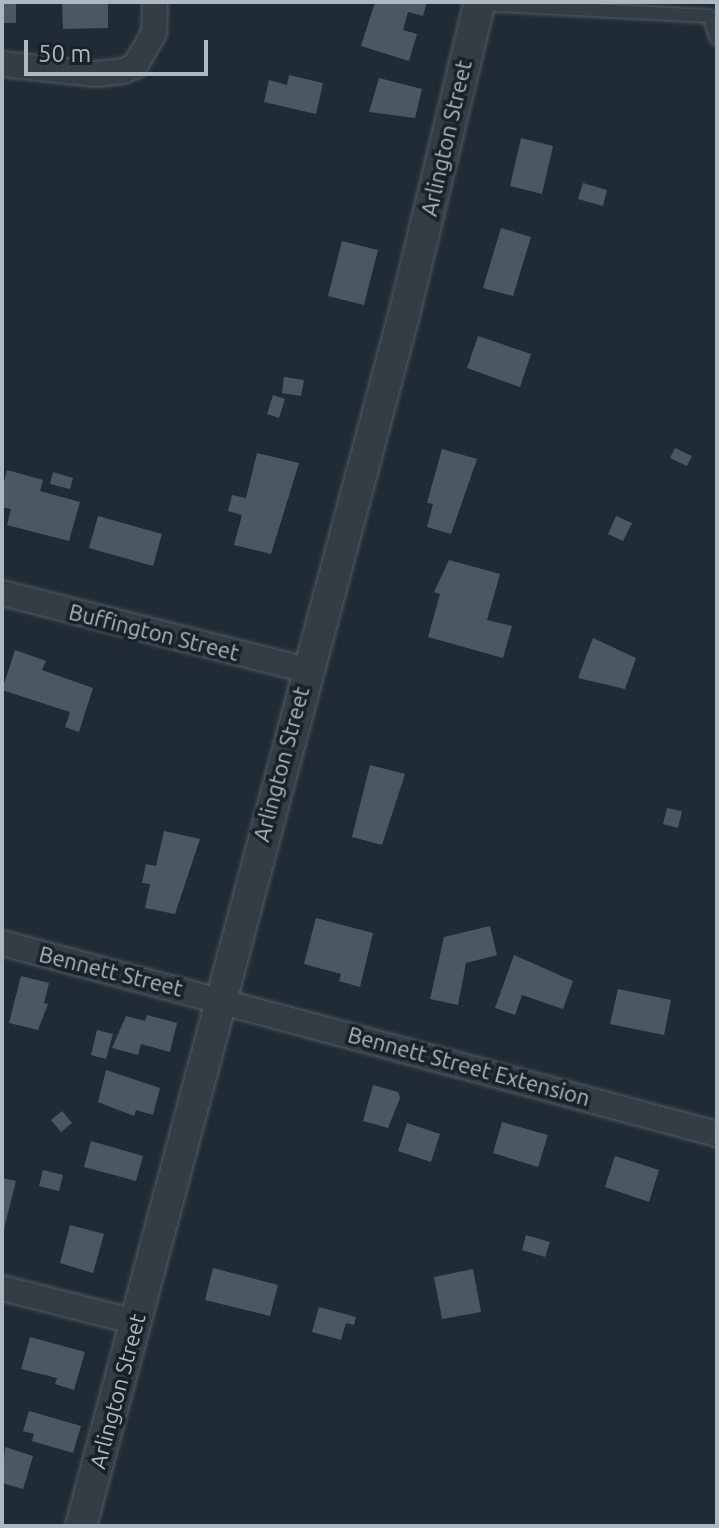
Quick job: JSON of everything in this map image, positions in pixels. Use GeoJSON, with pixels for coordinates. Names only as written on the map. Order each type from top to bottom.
{"type":"FeatureCollection","features":[{"type":"Feature","properties":{"kind":"street"},"geometry":{"type":"LineString","coordinates":[[2,64],[96,74],[123,71],[135,66],[154,33],[155,2]]}},
{"type":"Feature","properties":{"kind":"street","name":"Arlington Street"},"geometry":{"type":"LineString","coordinates":[[81,1526],[306,670],[404,315],[479,3]]}},
{"type":"Feature","properties":{"kind":"street","name":"Buffington Street"},"geometry":{"type":"LineString","coordinates":[[2,593],[306,670]]}},
{"type":"Feature","properties":{"kind":"street","name":"Bennett Street"},"geometry":{"type":"LineString","coordinates":[[2,943],[220,998]]}},
{"type":"Feature","properties":{"kind":"street","name":"Bennett Street Extension"},"geometry":{"type":"LineString","coordinates":[[220,998],[717,1134]]}},
{"type":"Feature","properties":{"kind":"street"},"geometry":{"type":"LineString","coordinates":[[2,1288],[136,1322]]}},
{"type":"Feature","properties":{"kind":"lane"},"geometry":{"type":"LineString","coordinates":[[479,3],[709,16],[717,39]]}},
{"type":"Feature","properties":{"kind":"building"},"geometry":{"type":"Polygon","coordinates":[[[2,2],[16,2],[16,23],[2,23],[2,2]]]}},
{"type":"Feature","properties":{"kind":"building"},"geometry":{"type":"Polygon","coordinates":[[[62,2],[108,2],[108,28],[63,29],[62,2]]]}},
{"type":"Feature","properties":{"kind":"building"},"geometry":{"type":"Polygon","coordinates":[[[375,2],[427,2],[423,16],[408,12],[403,30],[417,34],[409,61],[361,46],[375,2]]]}},
{"type":"Feature","properties":{"kind":"building"},"geometry":{"type":"Polygon","coordinates":[[[289,75],[323,83],[316,114],[264,102],[269,80],[287,85],[289,75]]]}},
{"type":"Feature","properties":{"kind":"building"},"geometry":{"type":"Polygon","coordinates":[[[379,78],[422,89],[415,118],[369,112],[379,78]]]}},
{"type":"Feature","properties":{"kind":"building"},"geometry":{"type":"Polygon","coordinates":[[[521,138],[553,146],[542,194],[510,186],[521,138]]]}},
{"type":"Feature","properties":{"kind":"building"},"geometry":{"type":"Polygon","coordinates":[[[583,183],[607,190],[603,206],[578,199],[583,183]]]}},
{"type":"Feature","properties":{"kind":"building"},"geometry":{"type":"Polygon","coordinates":[[[501,228],[531,237],[513,296],[483,288],[501,228]]]}},
{"type":"Feature","properties":{"kind":"building"},"geometry":{"type":"Polygon","coordinates":[[[342,241],[378,250],[364,305],[328,296],[342,241]]]}},
{"type":"Feature","properties":{"kind":"building"},"geometry":{"type":"Polygon","coordinates":[[[478,336],[531,354],[520,387],[467,368],[478,336]]]}},
{"type":"Feature","properties":{"kind":"building"},"geometry":{"type":"Polygon","coordinates":[[[284,377],[304,380],[301,396],[282,393],[284,377]]]}},
{"type":"Feature","properties":{"kind":"building"},"geometry":{"type":"Polygon","coordinates":[[[273,395],[285,399],[279,418],[267,414],[273,395]]]}},
{"type":"Feature","properties":{"kind":"building"},"geometry":{"type":"Polygon","coordinates":[[[675,448],[692,456],[687,466],[670,458],[675,448]]]}},
{"type":"Feature","properties":{"kind":"building"},"geometry":{"type":"Polygon","coordinates":[[[442,449],[477,459],[451,534],[427,527],[433,504],[427,503],[442,449]]]}},
{"type":"Feature","properties":{"kind":"building"},"geometry":{"type":"Polygon","coordinates":[[[257,453],[299,463],[271,554],[234,545],[242,515],[228,511],[232,495],[246,498],[257,453]]]}},
{"type":"Feature","properties":{"kind":"building"},"geometry":{"type":"Polygon","coordinates":[[[7,470],[43,480],[40,491],[80,502],[69,541],[7,525],[11,509],[2,507],[2,489],[7,470]]]}},
{"type":"Feature","properties":{"kind":"building"},"geometry":{"type":"Polygon","coordinates":[[[53,472],[73,478],[70,489],[50,484],[53,472]]]}},
{"type":"Feature","properties":{"kind":"building"},"geometry":{"type":"Polygon","coordinates":[[[98,516],[162,534],[153,566],[89,548],[98,516]]]}},
{"type":"Feature","properties":{"kind":"building"},"geometry":{"type":"Polygon","coordinates":[[[616,516],[632,523],[623,541],[608,534],[616,516]]]}},
{"type":"Feature","properties":{"kind":"building"},"geometry":{"type":"Polygon","coordinates":[[[449,560],[500,574],[487,620],[512,626],[503,658],[428,637],[440,594],[434,592],[449,560]]]}},
{"type":"Feature","properties":{"kind":"building"},"geometry":{"type":"Polygon","coordinates":[[[593,638],[636,658],[625,689],[578,678],[593,638]]]}},
{"type":"Feature","properties":{"kind":"building"},"geometry":{"type":"Polygon","coordinates":[[[15,650],[46,661],[42,670],[93,688],[79,732],[65,727],[70,712],[2,690],[15,650]]]}},
{"type":"Feature","properties":{"kind":"building"},"geometry":{"type":"Polygon","coordinates":[[[370,765],[405,774],[382,845],[352,837],[370,765]]]}},
{"type":"Feature","properties":{"kind":"building"},"geometry":{"type":"Polygon","coordinates":[[[667,808],[682,811],[678,828],[663,824],[667,808]]]}},
{"type":"Feature","properties":{"kind":"building"},"geometry":{"type":"Polygon","coordinates":[[[164,831],[200,839],[175,914],[145,908],[150,884],[142,883],[146,864],[156,866],[164,831]]]}},
{"type":"Feature","properties":{"kind":"building"},"geometry":{"type":"Polygon","coordinates":[[[316,918],[373,933],[360,987],[339,981],[341,974],[304,964],[316,918]]]}},
{"type":"Feature","properties":{"kind":"building"},"geometry":{"type":"Polygon","coordinates":[[[490,926],[497,955],[466,963],[458,1005],[430,999],[444,937],[490,926]]]}},
{"type":"Feature","properties":{"kind":"building"},"geometry":{"type":"Polygon","coordinates":[[[514,955],[573,981],[563,1009],[522,995],[515,1015],[495,1008],[514,955]]]}},
{"type":"Feature","properties":{"kind":"building"},"geometry":{"type":"Polygon","coordinates":[[[21,976],[49,983],[44,1003],[48,1004],[38,1030],[9,1023],[21,976]]]}},
{"type":"Feature","properties":{"kind":"building"},"geometry":{"type":"Polygon","coordinates":[[[618,989],[671,1000],[664,1035],[610,1024],[618,989]]]}},
{"type":"Feature","properties":{"kind":"building"},"geometry":{"type":"Polygon","coordinates":[[[147,1015],[177,1023],[170,1052],[141,1044],[138,1055],[112,1048],[126,1016],[145,1021],[147,1015]]]}},
{"type":"Feature","properties":{"kind":"building"},"geometry":{"type":"Polygon","coordinates":[[[97,1030],[113,1034],[106,1059],[91,1055],[97,1030]]]}},
{"type":"Feature","properties":{"kind":"building"},"geometry":{"type":"Polygon","coordinates":[[[106,1070],[160,1088],[153,1115],[136,1110],[134,1116],[98,1102],[106,1070]]]}},
{"type":"Feature","properties":{"kind":"building"},"geometry":{"type":"Polygon","coordinates":[[[373,1085],[398,1092],[400,1098],[388,1128],[363,1121],[373,1085]]]}},
{"type":"Feature","properties":{"kind":"building"},"geometry":{"type":"Polygon","coordinates":[[[62,1111],[72,1123],[61,1132],[51,1120],[62,1111]]]}},
{"type":"Feature","properties":{"kind":"building"},"geometry":{"type":"Polygon","coordinates":[[[502,1122],[548,1135],[538,1167],[493,1153],[502,1122]]]}},
{"type":"Feature","properties":{"kind":"building"},"geometry":{"type":"Polygon","coordinates":[[[407,1123],[440,1134],[431,1162],[398,1151],[407,1123]]]}},
{"type":"Feature","properties":{"kind":"building"},"geometry":{"type":"Polygon","coordinates":[[[91,1141],[143,1156],[136,1181],[84,1167],[91,1141]]]}},
{"type":"Feature","properties":{"kind":"building"},"geometry":{"type":"Polygon","coordinates":[[[615,1156],[659,1170],[649,1202],[605,1187],[615,1156]]]}},
{"type":"Feature","properties":{"kind":"building"},"geometry":{"type":"Polygon","coordinates":[[[43,1170],[63,1175],[59,1191],[39,1186],[43,1170]]]}},
{"type":"Feature","properties":{"kind":"building"},"geometry":{"type":"Polygon","coordinates":[[[2,1178],[16,1181],[3,1233],[2,1233],[2,1178]]]}},
{"type":"Feature","properties":{"kind":"building"},"geometry":{"type":"Polygon","coordinates":[[[70,1225],[104,1234],[93,1273],[60,1263],[70,1225]]]}},
{"type":"Feature","properties":{"kind":"building"},"geometry":{"type":"Polygon","coordinates":[[[526,1235],[550,1242],[545,1257],[522,1250],[526,1235]]]}},
{"type":"Feature","properties":{"kind":"building"},"geometry":{"type":"Polygon","coordinates":[[[213,1268],[278,1285],[270,1316],[205,1300],[213,1268]]]}},
{"type":"Feature","properties":{"kind":"building"},"geometry":{"type":"Polygon","coordinates":[[[473,1269],[481,1312],[442,1319],[434,1277],[473,1269]]]}},
{"type":"Feature","properties":{"kind":"building"},"geometry":{"type":"Polygon","coordinates":[[[319,1307],[356,1317],[354,1325],[346,1323],[341,1340],[312,1332],[319,1307]]]}},
{"type":"Feature","properties":{"kind":"building"},"geometry":{"type":"Polygon","coordinates":[[[30,1337],[85,1352],[74,1390],[55,1384],[57,1378],[21,1369],[30,1337]]]}},
{"type":"Feature","properties":{"kind":"building"},"geometry":{"type":"Polygon","coordinates":[[[29,1411],[81,1426],[73,1453],[32,1441],[34,1434],[23,1431],[29,1411]]]}},
{"type":"Feature","properties":{"kind":"building"},"geometry":{"type":"Polygon","coordinates":[[[5,1447],[33,1456],[23,1489],[2,1483],[5,1447]]]}}]}
